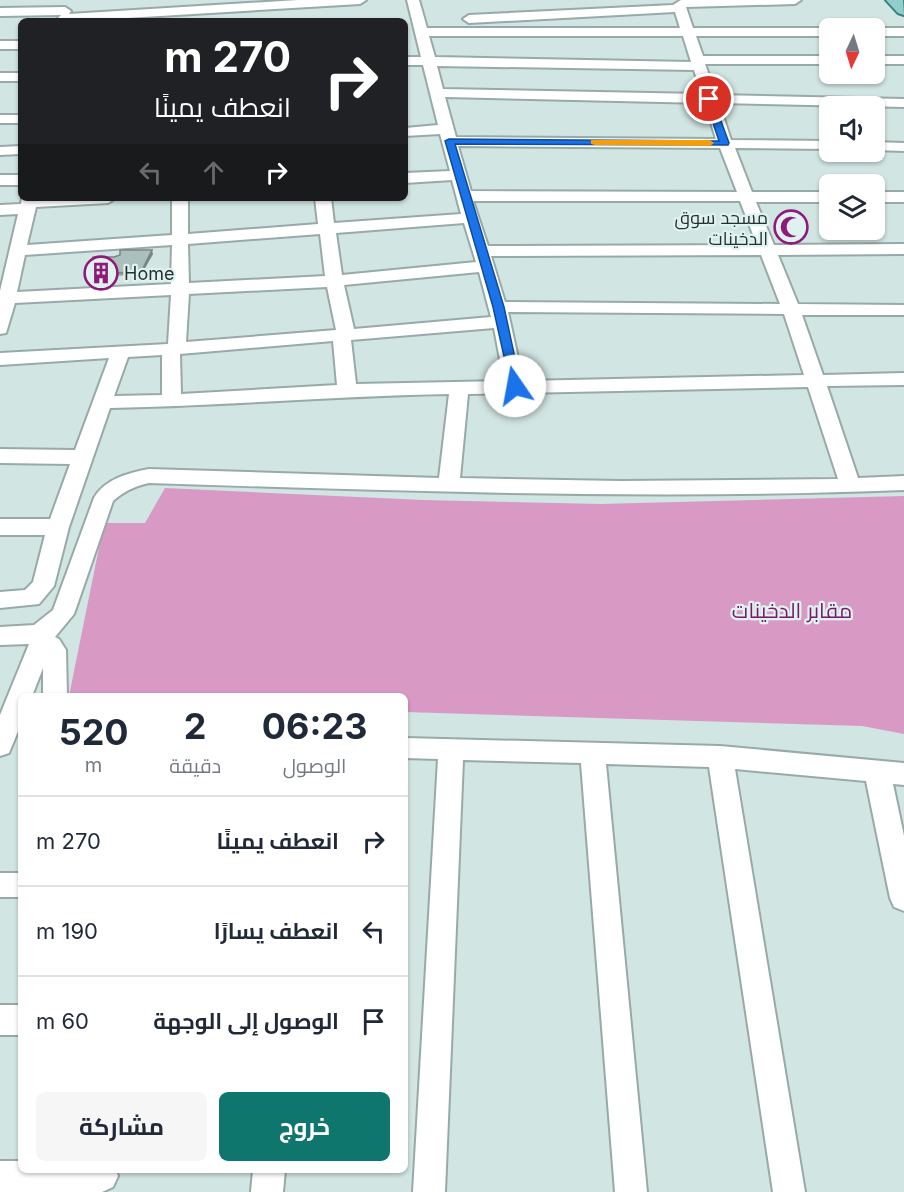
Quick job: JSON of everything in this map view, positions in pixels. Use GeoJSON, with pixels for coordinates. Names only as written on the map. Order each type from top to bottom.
{"type":"FeatureCollection","features":[{"type":"Feature","properties":{"kind":"main road"},"geometry":{"type":"LineString","coordinates":[[894,0],[904,10]]}},
{"type":"Feature","properties":{"kind":"street"},"geometry":{"type":"LineString","coordinates":[[0,12],[185,10],[360,0]]}},
{"type":"Feature","properties":{"kind":"street"},"geometry":{"type":"LineString","coordinates":[[413,0],[415,26],[427,60],[464,196],[485,258],[500,314],[515,386]]}},
{"type":"Feature","properties":{"kind":"street"},"geometry":{"type":"LineString","coordinates":[[532,0],[540,16]]}},
{"type":"Feature","properties":{"kind":"street"},"geometry":{"type":"LineString","coordinates":[[795,0],[684,3],[680,5],[680,8],[709,99],[766,251],[791,309],[851,486]]}},
{"type":"Feature","properties":{"kind":"street"},"geometry":{"type":"LineString","coordinates":[[300,2],[302,18]]}},
{"type":"Feature","properties":{"kind":"street"},"geometry":{"type":"LineString","coordinates":[[415,26],[515,15],[540,16],[657,4],[680,8]]}},
{"type":"Feature","properties":{"kind":"street"},"geometry":{"type":"LineString","coordinates":[[515,15],[518,32]]}},
{"type":"Feature","properties":{"kind":"street"},"geometry":{"type":"LineString","coordinates":[[415,26],[518,32],[819,32]]}},
{"type":"Feature","properties":{"kind":"street"},"geometry":{"type":"LineString","coordinates":[[885,32],[904,32]]}},
{"type":"Feature","properties":{"kind":"street"},"geometry":{"type":"LineString","coordinates":[[0,45],[18,45]]}},
{"type":"Feature","properties":{"kind":"street"},"geometry":{"type":"LineString","coordinates":[[408,61],[697,63],[819,60]]}},
{"type":"Feature","properties":{"kind":"street"},"geometry":{"type":"LineString","coordinates":[[885,60],[904,60]]}},
{"type":"Feature","properties":{"kind":"street"},"geometry":{"type":"LineString","coordinates":[[0,77],[18,77]]}},
{"type":"Feature","properties":{"kind":"street"},"geometry":{"type":"LineString","coordinates":[[436,93],[904,102]]}},
{"type":"Feature","properties":{"kind":"street"},"geometry":{"type":"LineString","coordinates":[[0,119],[18,119]]}},
{"type":"Feature","properties":{"kind":"street"},"geometry":{"type":"LineString","coordinates":[[408,132],[819,146]]}},
{"type":"Feature","properties":{"kind":"street"},"geometry":{"type":"LineString","coordinates":[[885,146],[904,147]]}},
{"type":"Feature","properties":{"kind":"street"},"geometry":{"type":"LineString","coordinates":[[0,151],[18,150]]}},
{"type":"Feature","properties":{"kind":"street"},"geometry":{"type":"LineString","coordinates":[[408,178],[458,175]]}},
{"type":"Feature","properties":{"kind":"street"},"geometry":{"type":"LineString","coordinates":[[0,180],[18,180]]}},
{"type":"Feature","properties":{"kind":"street"},"geometry":{"type":"LineString","coordinates":[[464,196],[819,197]]}},
{"type":"Feature","properties":{"kind":"street"},"geometry":{"type":"LineString","coordinates":[[885,197],[904,197]]}},
{"type":"Feature","properties":{"kind":"street"},"geometry":{"type":"LineString","coordinates":[[0,210],[29,204],[68,201]]}},
{"type":"Feature","properties":{"kind":"street"},"geometry":{"type":"LineString","coordinates":[[172,401],[174,348],[180,290],[180,201]]}},
{"type":"Feature","properties":{"kind":"street"},"geometry":{"type":"LineString","coordinates":[[323,201],[344,334],[347,390]]}},
{"type":"Feature","properties":{"kind":"street"},"geometry":{"type":"LineString","coordinates":[[29,204],[19,246],[6,277],[3,314],[180,290],[334,281],[485,258],[904,249]]}},
{"type":"Feature","properties":{"kind":"street"},"geometry":{"type":"LineString","coordinates":[[0,242],[19,246],[180,240],[471,218]]}},
{"type":"Feature","properties":{"kind":"street"},"geometry":{"type":"LineString","coordinates":[[0,359],[344,334],[500,314],[791,309],[904,310]]}},
{"type":"Feature","properties":{"kind":"street"},"geometry":{"type":"LineString","coordinates":[[0,600],[31,598],[43,586],[58,527],[121,352]]}},
{"type":"Feature","properties":{"kind":"street"},"geometry":{"type":"LineString","coordinates":[[104,402],[172,401],[347,390],[904,379]]}},
{"type":"Feature","properties":{"kind":"street"},"geometry":{"type":"LineString","coordinates":[[448,484],[459,388]]}},
{"type":"Feature","properties":{"kind":"street"},"geometry":{"type":"LineString","coordinates":[[0,456],[82,457]]}},
{"type":"Feature","properties":{"kind":"street"},"geometry":{"type":"LineString","coordinates":[[24,693],[43,637],[63,614],[104,498],[119,485],[128,481],[150,476],[713,488],[904,483]]}},
{"type":"Feature","properties":{"kind":"street"},"geometry":{"type":"LineString","coordinates":[[0,527],[58,527]]}},
{"type":"Feature","properties":{"kind":"street"},"geometry":{"type":"LineString","coordinates":[[0,636],[43,637],[51,645],[54,650],[55,693]]}},
{"type":"Feature","properties":{"kind":"street"},"geometry":{"type":"LineString","coordinates":[[9,736],[18,710]]}},
{"type":"Feature","properties":{"kind":"street"},"geometry":{"type":"LineString","coordinates":[[408,748],[720,757],[904,774]]}},
{"type":"Feature","properties":{"kind":"street"},"geometry":{"type":"LineString","coordinates":[[429,1192],[451,750]]}},
{"type":"Feature","properties":{"kind":"street"},"geometry":{"type":"LineString","coordinates":[[593,755],[631,1192]]}},
{"type":"Feature","properties":{"kind":"street"},"geometry":{"type":"LineString","coordinates":[[720,757],[789,1192]]}},
{"type":"Feature","properties":{"kind":"street"},"geometry":{"type":"LineString","coordinates":[[877,771],[904,898]]}},
{"type":"Feature","properties":{"kind":"street"},"geometry":{"type":"LineString","coordinates":[[0,885],[18,885]]}},
{"type":"Feature","properties":{"kind":"street"},"geometry":{"type":"LineString","coordinates":[[0,1020],[18,1020]]}},
{"type":"Feature","properties":{"kind":"street"},"geometry":{"type":"LineString","coordinates":[[267,1192],[269,1173]]}},
{"type":"Feature","properties":{"kind":"street"},"geometry":{"type":"LineString","coordinates":[[0,1177],[101,1179]]}},
{"type":"Feature","properties":{"kind":"green space","name":"مقابر الدخينات"},"geometry":{"type":"Polygon","coordinates":[[[165,488],[423,500],[600,504],[904,496],[904,734],[862,726],[408,712],[408,693],[70,693],[104,523],[145,523],[165,488]]]}},
{"type":"Feature","properties":{"kind":"building"},"geometry":{"type":"Polygon","coordinates":[[[120,250],[152,250],[141,272],[101,275],[92,272],[93,257],[114,257],[120,255],[120,250]]]}},
{"type":"Feature","properties":{"kind":"slow traffic"},"geometry":{"type":"LineString","coordinates":[[595,142],[710,143]]}},
{"type":"Feature","properties":{"kind":"place","name":"مسجد سوق الدخينات"},"geometry":{"type":"Point","coordinates":[791,227]}},
{"type":"Feature","properties":{"kind":"place","name":"Home"},"geometry":{"type":"Point","coordinates":[101,273]}},
{"type":"Feature","properties":{"kind":"route"},"geometry":{"type":"LineString","coordinates":[[515,386],[498,307],[449,141],[725,143],[709,99]]}}]}
